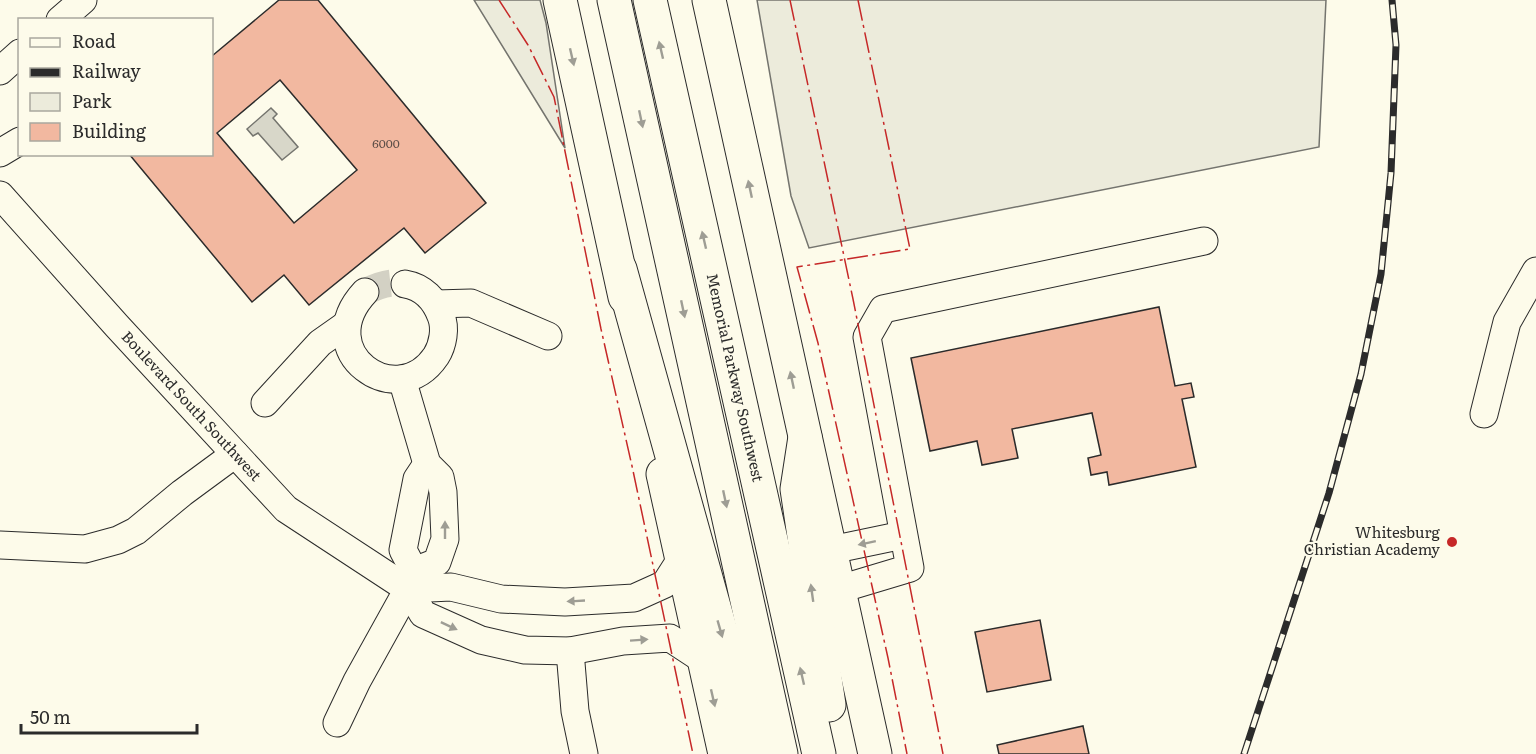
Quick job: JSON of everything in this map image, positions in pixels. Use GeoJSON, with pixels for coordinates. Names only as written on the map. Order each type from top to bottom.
{"type":"FeatureCollection","features":[{"type":"Feature","properties":{"kind":"main road"},"geometry":{"type":"LineString","coordinates":[[560,0],[725,754]]}},
{"type":"Feature","properties":{"kind":"main road"},"geometry":{"type":"LineString","coordinates":[[614,0],[781,754]]}},
{"type":"Feature","properties":{"kind":"main road","name":"Memorial Parkway Southwest"},"geometry":{"type":"LineString","coordinates":[[650,0],[819,754]]}},
{"type":"Feature","properties":{"kind":"main road"},"geometry":{"type":"LineString","coordinates":[[709,0],[875,754]]}},
{"type":"Feature","properties":{"kind":"main road"},"geometry":{"type":"LineString","coordinates":[[620,269],[755,754]]}},
{"type":"Feature","properties":{"kind":"main road"},"geometry":{"type":"LineString","coordinates":[[805,437],[797,489],[832,727],[839,754]]}},
{"type":"Feature","properties":{"kind":"street"},"geometry":{"type":"LineString","coordinates":[[62,18],[83,0]]}},
{"type":"Feature","properties":{"kind":"street"},"geometry":{"type":"LineString","coordinates":[[0,153],[18,142]]}},
{"type":"Feature","properties":{"kind":"street","name":"Boulevard South Southwest"},"geometry":{"type":"LineString","coordinates":[[0,195],[286,509],[411,580],[423,614],[481,640],[525,650],[570,651],[623,641],[670,638],[705,661]]}},
{"type":"Feature","properties":{"kind":"street"},"geometry":{"type":"LineString","coordinates":[[840,589],[910,568],[867,338],[883,309],[1204,240]]}},
{"type":"Feature","properties":{"kind":"street"},"geometry":{"type":"LineString","coordinates":[[1484,414],[1507,322],[1536,271]]}},
{"type":"Feature","properties":{"kind":"street"},"geometry":{"type":"LineString","coordinates":[[365,292],[354,304],[347,324],[346,334],[350,350],[359,363],[371,373],[386,379],[402,379],[418,374],[430,364],[440,351],[444,335],[442,319],[436,304],[425,292],[405,284]]}},
{"type":"Feature","properties":{"kind":"street"},"geometry":{"type":"LineString","coordinates":[[436,304],[471,303],[548,336]]}},
{"type":"Feature","properties":{"kind":"street"},"geometry":{"type":"LineString","coordinates":[[265,403],[320,343],[347,324]]}},
{"type":"Feature","properties":{"kind":"street"},"geometry":{"type":"LineString","coordinates":[[337,723],[411,580],[437,562],[445,539],[440,477],[428,464],[402,379]]}},
{"type":"Feature","properties":{"kind":"street"},"geometry":{"type":"LineString","coordinates":[[0,545],[86,549],[118,540],[136,531],[235,454]]}},
{"type":"Feature","properties":{"kind":"street"},"geometry":{"type":"LineString","coordinates":[[411,580],[403,550],[417,479],[428,464]]}},
{"type":"Feature","properties":{"kind":"street"},"geometry":{"type":"LineString","coordinates":[[831,550],[903,535]]}},
{"type":"Feature","properties":{"kind":"street"},"geometry":{"type":"LineString","coordinates":[[411,580],[501,599],[565,602],[634,598],[665,584],[681,559]]}},
{"type":"Feature","properties":{"kind":"street"},"geometry":{"type":"LineString","coordinates":[[570,651],[575,711],[584,754]]}},
{"type":"Feature","properties":{"kind":"green space"},"geometry":{"type":"Polygon","coordinates":[[[474,0],[540,0],[546,23],[565,148],[474,0]]]}},
{"type":"Feature","properties":{"kind":"green space"},"geometry":{"type":"Polygon","coordinates":[[[757,0],[1326,0],[1319,147],[809,248],[791,196],[757,0]]]}},
{"type":"Feature","properties":{"kind":"shaded area"},"geometry":{"type":"Polygon","coordinates":[[[271,108],[277,114],[273,118],[298,147],[282,160],[258,133],[253,136],[247,129],[271,108]]]}},
{"type":"Feature","properties":{"kind":"building"},"geometry":{"type":"Polygon","coordinates":[[[279,0],[318,0],[486,203],[425,253],[404,228],[309,305],[284,275],[252,302],[131,156],[213,156],[213,55],[279,0]],[[280,80],[217,133],[294,223],[357,170],[280,80]]]}},
{"type":"Feature","properties":{"kind":"building"},"geometry":{"type":"Polygon","coordinates":[[[1159,307],[1175,386],[1191,383],[1194,397],[1182,399],[1196,467],[1109,485],[1107,472],[1091,475],[1088,458],[1101,455],[1092,413],[1012,429],[1018,458],[982,465],[977,441],[930,451],[911,358],[1159,307]]]}},
{"type":"Feature","properties":{"kind":"building"},"geometry":{"type":"Polygon","coordinates":[[[1040,620],[1051,680],[987,692],[975,632],[1040,620]]]}},
{"type":"Feature","properties":{"kind":"building"},"geometry":{"type":"Polygon","coordinates":[[[1083,726],[1089,754],[999,754],[997,745],[1083,726]]]}},
{"type":"Feature","properties":{"kind":"tunnel"},"geometry":{"type":"LineString","coordinates":[[365,292],[385,284],[405,284]]}},
{"type":"Feature","properties":{"kind":"railway"},"geometry":{"type":"LineString","coordinates":[[1244,754],[1329,493],[1361,374],[1381,274],[1391,173],[1396,45],[1392,0]]}},
{"type":"Feature","properties":{"kind":"power"},"geometry":{"type":"LineString","coordinates":[[499,0],[528,45],[554,97],[601,329],[693,754]]}},
{"type":"Feature","properties":{"kind":"power"},"geometry":{"type":"LineString","coordinates":[[790,0],[853,299],[943,754]]}},
{"type":"Feature","properties":{"kind":"power"},"geometry":{"type":"LineString","coordinates":[[858,0],[910,249],[797,267],[818,343],[907,754]]}},
{"type":"Feature","properties":{"kind":"place","name":"Whitesburg Christian Academy"},"geometry":{"type":"Point","coordinates":[1452,542]}}]}
